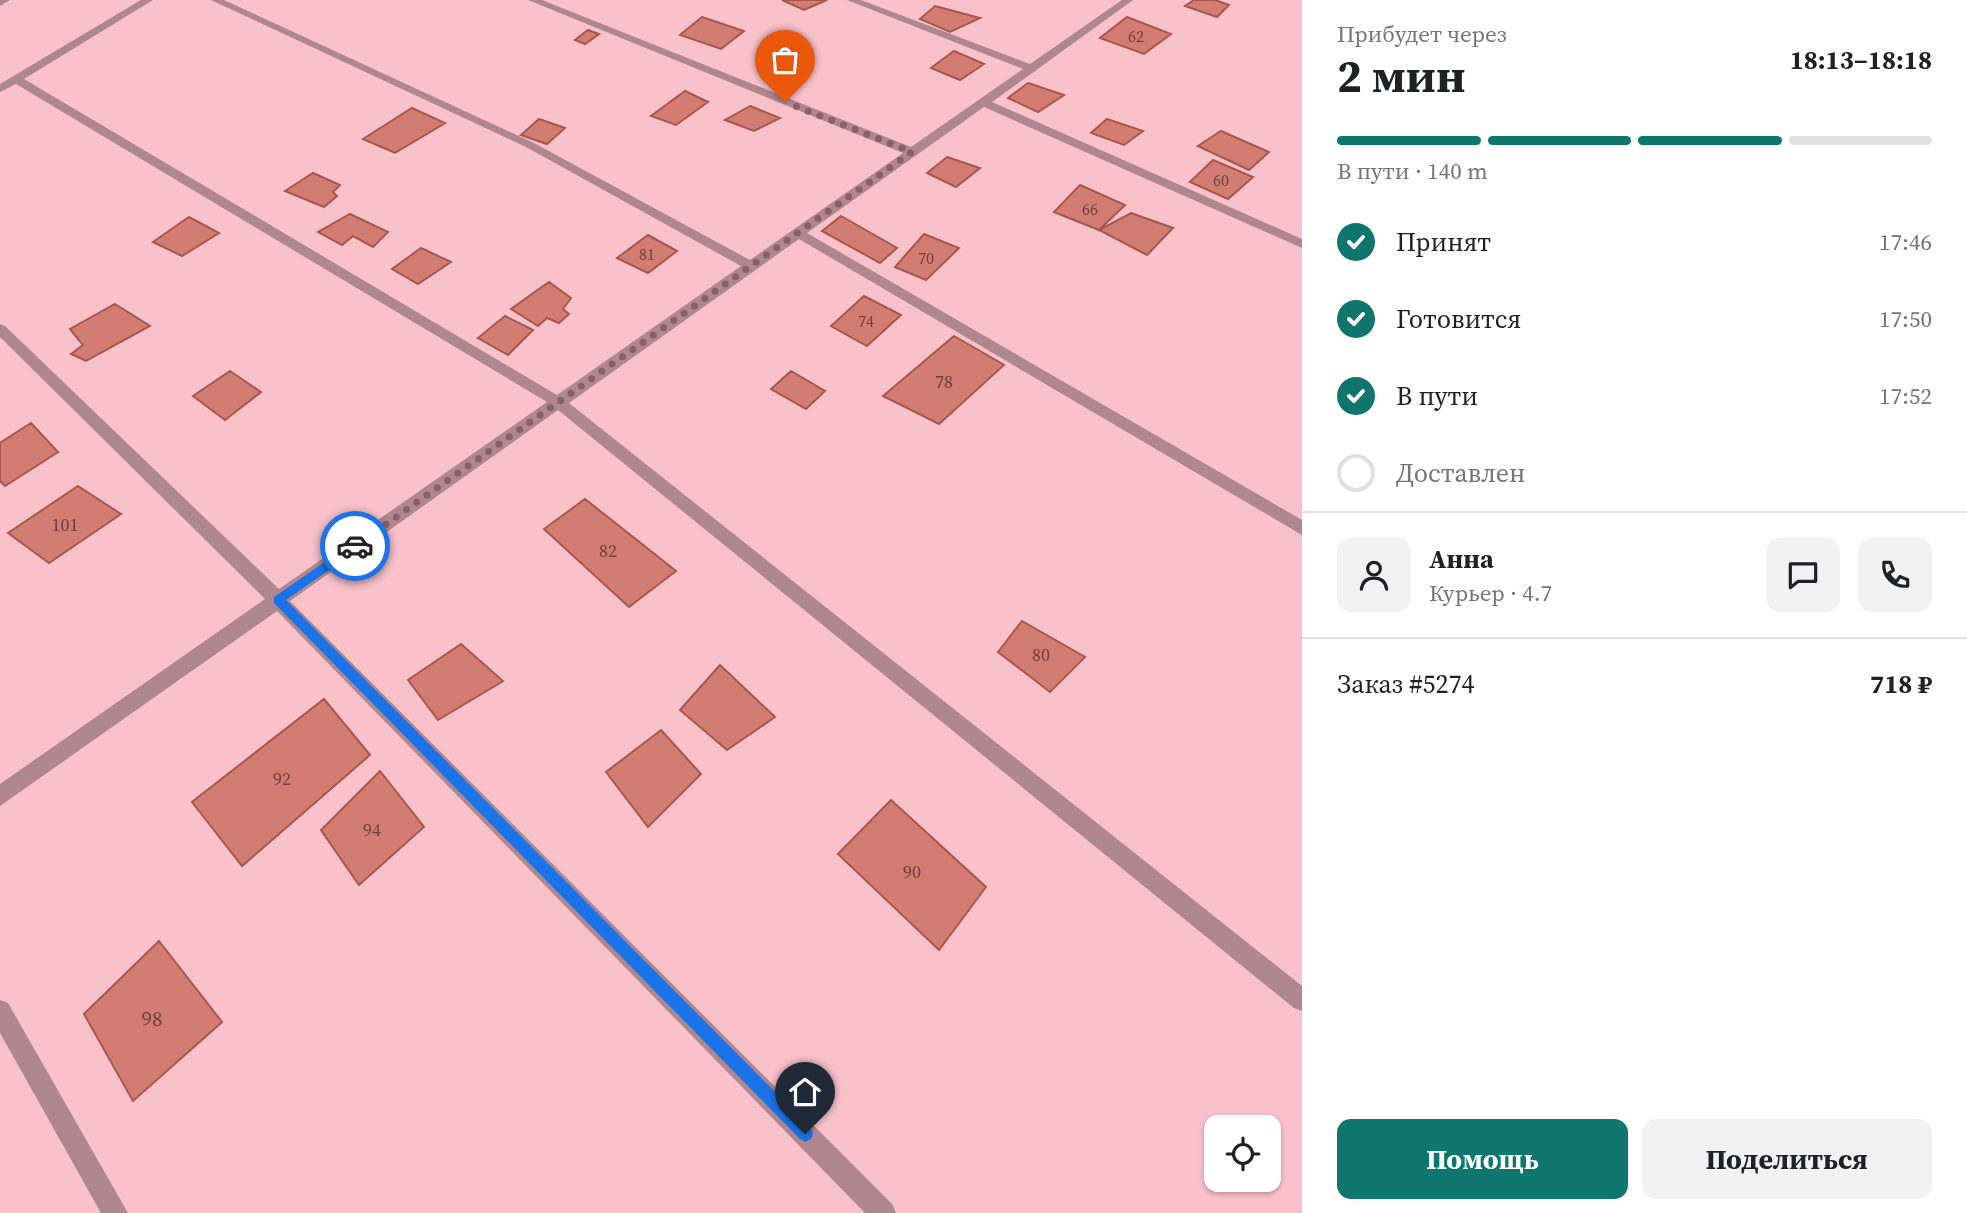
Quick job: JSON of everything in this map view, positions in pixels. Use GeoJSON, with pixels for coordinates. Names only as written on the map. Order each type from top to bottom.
{"type":"FeatureCollection","features":[{"type":"Feature","properties":{"kind":"street"},"geometry":{"type":"LineString","coordinates":[[0,3],[5,0]]}},
{"type":"Feature","properties":{"kind":"street"},"geometry":{"type":"LineString","coordinates":[[0,89],[148,0]]}},
{"type":"Feature","properties":{"kind":"street"},"geometry":{"type":"LineString","coordinates":[[216,0],[530,145],[750,265]]}},
{"type":"Feature","properties":{"kind":"street"},"geometry":{"type":"LineString","coordinates":[[533,0],[912,152]]}},
{"type":"Feature","properties":{"kind":"street"},"geometry":{"type":"LineString","coordinates":[[852,0],[1031,68]]}},
{"type":"Feature","properties":{"kind":"street"},"geometry":{"type":"LineString","coordinates":[[0,796],[1128,0]]}},
{"type":"Feature","properties":{"kind":"street"},"geometry":{"type":"LineString","coordinates":[[17,80],[558,402],[1302,1000]]}},
{"type":"Feature","properties":{"kind":"street"},"geometry":{"type":"LineString","coordinates":[[983,102],[1302,244]]}},
{"type":"Feature","properties":{"kind":"street"},"geometry":{"type":"LineString","coordinates":[[798,233],[1302,528]]}},
{"type":"Feature","properties":{"kind":"street"},"geometry":{"type":"LineString","coordinates":[[0,329],[278,600],[883,1213]]}},
{"type":"Feature","properties":{"kind":"street"},"geometry":{"type":"LineString","coordinates":[[0,1011],[115,1213]]}},
{"type":"Feature","properties":{"kind":"building"},"geometry":{"type":"Polygon","coordinates":[[[782,0],[827,0],[804,10],[782,0]]]}},
{"type":"Feature","properties":{"kind":"building"},"geometry":{"type":"Polygon","coordinates":[[[1194,0],[1215,0],[1229,5],[1217,17],[1185,6],[1194,0]]]}},
{"type":"Feature","properties":{"kind":"building"},"geometry":{"type":"Polygon","coordinates":[[[935,6],[980,18],[950,32],[920,19],[935,6]]]}},
{"type":"Feature","properties":{"kind":"building"},"geometry":{"type":"Polygon","coordinates":[[[702,17],[744,31],[721,49],[680,35],[702,17]]]}},
{"type":"Feature","properties":{"kind":"building"},"geometry":{"type":"Polygon","coordinates":[[[1127,17],[1171,34],[1144,54],[1100,38],[1127,17]]]}},
{"type":"Feature","properties":{"kind":"building"},"geometry":{"type":"Polygon","coordinates":[[[588,30],[599,34],[585,44],[575,40],[588,30]]]}},
{"type":"Feature","properties":{"kind":"building"},"geometry":{"type":"Polygon","coordinates":[[[954,51],[984,64],[960,80],[931,68],[954,51]]]}},
{"type":"Feature","properties":{"kind":"building"},"geometry":{"type":"Polygon","coordinates":[[[1028,83],[1064,95],[1038,112],[1008,98],[1028,83]]]}},
{"type":"Feature","properties":{"kind":"building"},"geometry":{"type":"Polygon","coordinates":[[[685,91],[708,102],[676,125],[651,116],[685,91]]]}},
{"type":"Feature","properties":{"kind":"building"},"geometry":{"type":"Polygon","coordinates":[[[750,106],[780,118],[754,131],[725,120],[750,106]]]}},
{"type":"Feature","properties":{"kind":"building"},"geometry":{"type":"Polygon","coordinates":[[[412,108],[445,123],[395,153],[363,139],[412,108]]]}},
{"type":"Feature","properties":{"kind":"building"},"geometry":{"type":"Polygon","coordinates":[[[539,119],[565,128],[547,144],[521,135],[539,119]]]}},
{"type":"Feature","properties":{"kind":"building"},"geometry":{"type":"Polygon","coordinates":[[[1107,119],[1143,131],[1124,145],[1091,133],[1107,119]]]}},
{"type":"Feature","properties":{"kind":"building"},"geometry":{"type":"Polygon","coordinates":[[[1221,131],[1269,152],[1249,170],[1198,146],[1221,131]]]}},
{"type":"Feature","properties":{"kind":"building"},"geometry":{"type":"Polygon","coordinates":[[[947,157],[980,168],[956,187],[927,173],[947,157]]]}},
{"type":"Feature","properties":{"kind":"building"},"geometry":{"type":"Polygon","coordinates":[[[1213,160],[1253,177],[1228,199],[1190,182],[1213,160]]]}},
{"type":"Feature","properties":{"kind":"building"},"geometry":{"type":"Polygon","coordinates":[[[313,173],[340,185],[333,192],[337,196],[324,207],[285,191],[313,173]]]}},
{"type":"Feature","properties":{"kind":"building"},"geometry":{"type":"Polygon","coordinates":[[[1080,185],[1125,205],[1099,230],[1054,212],[1080,185]]]}},
{"type":"Feature","properties":{"kind":"building"},"geometry":{"type":"Polygon","coordinates":[[[1131,213],[1173,228],[1147,255],[1099,230],[1131,213]]]}},
{"type":"Feature","properties":{"kind":"building"},"geometry":{"type":"Polygon","coordinates":[[[350,214],[388,232],[373,247],[353,236],[342,245],[318,232],[350,214]]]}},
{"type":"Feature","properties":{"kind":"building"},"geometry":{"type":"Polygon","coordinates":[[[841,216],[897,248],[880,263],[822,231],[841,216]]]}},
{"type":"Feature","properties":{"kind":"building"},"geometry":{"type":"Polygon","coordinates":[[[189,217],[219,233],[182,256],[153,242],[189,217]]]}},
{"type":"Feature","properties":{"kind":"building"},"geometry":{"type":"Polygon","coordinates":[[[924,234],[959,248],[926,280],[895,267],[924,234]]]}},
{"type":"Feature","properties":{"kind":"building"},"geometry":{"type":"Polygon","coordinates":[[[648,235],[677,251],[648,273],[617,258],[648,235]]]}},
{"type":"Feature","properties":{"kind":"building"},"geometry":{"type":"Polygon","coordinates":[[[421,248],[451,262],[418,284],[392,269],[421,248]]]}},
{"type":"Feature","properties":{"kind":"building"},"geometry":{"type":"Polygon","coordinates":[[[549,282],[571,298],[563,309],[569,314],[559,323],[547,318],[538,326],[511,309],[549,282]]]}},
{"type":"Feature","properties":{"kind":"building"},"geometry":{"type":"Polygon","coordinates":[[[864,296],[901,315],[867,346],[831,326],[864,296]]]}},
{"type":"Feature","properties":{"kind":"building"},"geometry":{"type":"Polygon","coordinates":[[[115,304],[150,326],[86,361],[71,354],[83,345],[70,329],[115,304]]]}},
{"type":"Feature","properties":{"kind":"building"},"geometry":{"type":"Polygon","coordinates":[[[505,316],[533,330],[508,355],[478,338],[505,316]]]}},
{"type":"Feature","properties":{"kind":"building"},"geometry":{"type":"Polygon","coordinates":[[[954,336],[1004,365],[939,424],[883,396],[954,336]]]}},
{"type":"Feature","properties":{"kind":"building"},"geometry":{"type":"Polygon","coordinates":[[[230,371],[261,392],[225,420],[193,396],[230,371]]]}},
{"type":"Feature","properties":{"kind":"building"},"geometry":{"type":"Polygon","coordinates":[[[791,371],[825,391],[806,409],[771,389],[791,371]]]}},
{"type":"Feature","properties":{"kind":"building"},"geometry":{"type":"Polygon","coordinates":[[[31,423],[58,452],[5,486],[0,481],[0,443],[31,423]]]}},
{"type":"Feature","properties":{"kind":"building"},"geometry":{"type":"Polygon","coordinates":[[[78,486],[121,514],[49,563],[8,533],[78,486]]]}},
{"type":"Feature","properties":{"kind":"building"},"geometry":{"type":"Polygon","coordinates":[[[585,499],[676,571],[629,607],[544,529],[585,499]]]}},
{"type":"Feature","properties":{"kind":"building"},"geometry":{"type":"Polygon","coordinates":[[[1022,621],[1085,657],[1050,692],[998,652],[1022,621]]]}},
{"type":"Feature","properties":{"kind":"building"},"geometry":{"type":"Polygon","coordinates":[[[461,644],[503,681],[438,720],[408,680],[461,644]]]}},
{"type":"Feature","properties":{"kind":"building"},"geometry":{"type":"Polygon","coordinates":[[[720,665],[775,717],[727,750],[680,710],[720,665]]]}},
{"type":"Feature","properties":{"kind":"building"},"geometry":{"type":"Polygon","coordinates":[[[324,699],[370,755],[242,866],[192,802],[324,699]]]}},
{"type":"Feature","properties":{"kind":"building"},"geometry":{"type":"Polygon","coordinates":[[[661,730],[701,774],[648,827],[606,772],[661,730]]]}},
{"type":"Feature","properties":{"kind":"building"},"geometry":{"type":"Polygon","coordinates":[[[380,771],[424,827],[359,885],[321,830],[380,771]]]}},
{"type":"Feature","properties":{"kind":"building"},"geometry":{"type":"Polygon","coordinates":[[[891,800],[986,887],[939,950],[838,854],[891,800]]]}},
{"type":"Feature","properties":{"kind":"building"},"geometry":{"type":"Polygon","coordinates":[[[159,941],[222,1022],[133,1101],[84,1014],[159,941]]]}},
{"type":"Feature","properties":{"kind":"way so far"},"geometry":{"type":"LineString","coordinates":[[355,546],[912,152],[785,102]]}},
{"type":"Feature","properties":{"kind":"route"},"geometry":{"type":"LineString","coordinates":[[355,546],[278,600],[805,1134]]}}]}
